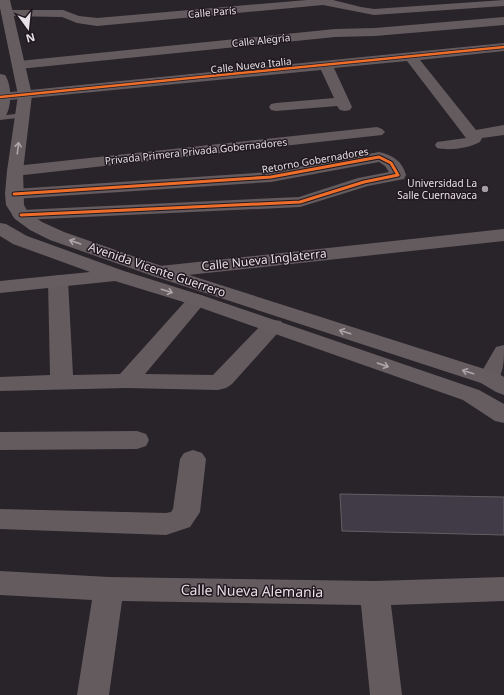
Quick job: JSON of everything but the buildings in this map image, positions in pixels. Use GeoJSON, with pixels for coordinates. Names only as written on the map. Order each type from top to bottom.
{"type":"FeatureCollection","features":[{"type":"Feature","properties":{"kind":"main road"},"geometry":{"type":"LineString","coordinates":[[5,7],[25,95],[15,171],[14,194],[15,205],[21,215]]}},
{"type":"Feature","properties":{"kind":"main road"},"geometry":{"type":"LineString","coordinates":[[0,78],[2,97],[0,114]]}},
{"type":"Feature","properties":{"kind":"main road","name":"Avenida Vicente Guerrero"},"geometry":{"type":"LineString","coordinates":[[21,215],[36,226],[58,236],[160,272],[496,383]]}},
{"type":"Feature","properties":{"kind":"main road","name":"Avenida Vicente Guerrero"},"geometry":{"type":"LineString","coordinates":[[0,228],[20,240],[117,275],[197,300],[471,395],[504,415]]}},
{"type":"Feature","properties":{"kind":"main road","name":"Calle Nueva Inglaterra"},"geometry":{"type":"LineString","coordinates":[[0,287],[160,272]]}},
{"type":"Feature","properties":{"kind":"street"},"geometry":{"type":"LineString","coordinates":[[211,0],[200,13],[212,45],[230,76]]}},
{"type":"Feature","properties":{"kind":"street","name":"Calle París"},"geometry":{"type":"LineString","coordinates":[[5,7],[67,9],[77,19],[97,22],[323,2],[341,4],[362,12],[504,3]]}},
{"type":"Feature","properties":{"kind":"street","name":"Calle Alegría"},"geometry":{"type":"LineString","coordinates":[[19,65],[336,33],[375,32],[504,21]]}},
{"type":"Feature","properties":{"kind":"street","name":"Calle Nueva Italia"},"geometry":{"type":"LineString","coordinates":[[2,97],[230,76],[410,56],[502,48]]}},
{"type":"Feature","properties":{"kind":"street"},"geometry":{"type":"LineString","coordinates":[[410,56],[475,139],[469,142],[443,145]]}},
{"type":"Feature","properties":{"kind":"street"},"geometry":{"type":"LineString","coordinates":[[276,108],[344,104],[326,65]]}},
{"type":"Feature","properties":{"kind":"street"},"geometry":{"type":"LineString","coordinates":[[473,136],[504,130]]}},
{"type":"Feature","properties":{"kind":"street","name":"Privada Primera Privada Gobernadores"},"geometry":{"type":"LineString","coordinates":[[15,171],[377,132]]}},
{"type":"Feature","properties":{"kind":"street","name":"Retorno Gobernadores"},"geometry":{"type":"LineString","coordinates":[[14,194],[271,177],[380,157],[388,159],[398,172],[398,174],[364,182],[300,202],[21,215]]}},
{"type":"Feature","properties":{"kind":"street","name":"Calle Nueva Inglaterra"},"geometry":{"type":"LineString","coordinates":[[160,272],[504,235]]}},
{"type":"Feature","properties":{"kind":"street"},"geometry":{"type":"LineString","coordinates":[[58,281],[62,383]]}},
{"type":"Feature","properties":{"kind":"street"},"geometry":{"type":"LineString","coordinates":[[126,381],[197,300]]}},
{"type":"Feature","properties":{"kind":"street"},"geometry":{"type":"LineString","coordinates":[[0,384],[126,381],[218,383],[224,379],[273,326]]}},
{"type":"Feature","properties":{"kind":"street"},"geometry":{"type":"LineString","coordinates":[[496,383],[504,352]]}},
{"type":"Feature","properties":{"kind":"street"},"geometry":{"type":"LineString","coordinates":[[0,441],[137,440]]}},
{"type":"Feature","properties":{"kind":"street"},"geometry":{"type":"LineString","coordinates":[[0,519],[166,524],[180,520],[186,512],[192,459]]}},
{"type":"Feature","properties":{"kind":"street","name":"Calle Nueva Alemania"},"geometry":{"type":"LineString","coordinates":[[0,583],[109,589],[375,593],[504,589]]}},
{"type":"Feature","properties":{"kind":"street"},"geometry":{"type":"LineString","coordinates":[[93,695],[109,589]]}},
{"type":"Feature","properties":{"kind":"street"},"geometry":{"type":"LineString","coordinates":[[375,593],[386,695]]}},
{"type":"Feature","properties":{"kind":"lane"},"geometry":{"type":"LineString","coordinates":[[0,118],[22,117]]}},
{"type":"Feature","properties":{"kind":"lane"},"geometry":{"type":"LineString","coordinates":[[0,122],[22,117]]}},
{"type":"Feature","properties":{"kind":"cycle path"},"geometry":{"type":"LineString","coordinates":[[0,97],[504,47]]}},
{"type":"Feature","properties":{"kind":"cycle path"},"geometry":{"type":"LineString","coordinates":[[14,194],[271,177],[379,157],[391,163],[398,175],[364,182],[300,202],[21,215]]}},
{"type":"Feature","properties":{"kind":"place","name":"Universidad La Salle Cuernavaca"},"geometry":{"type":"Point","coordinates":[485,189]}}]}
